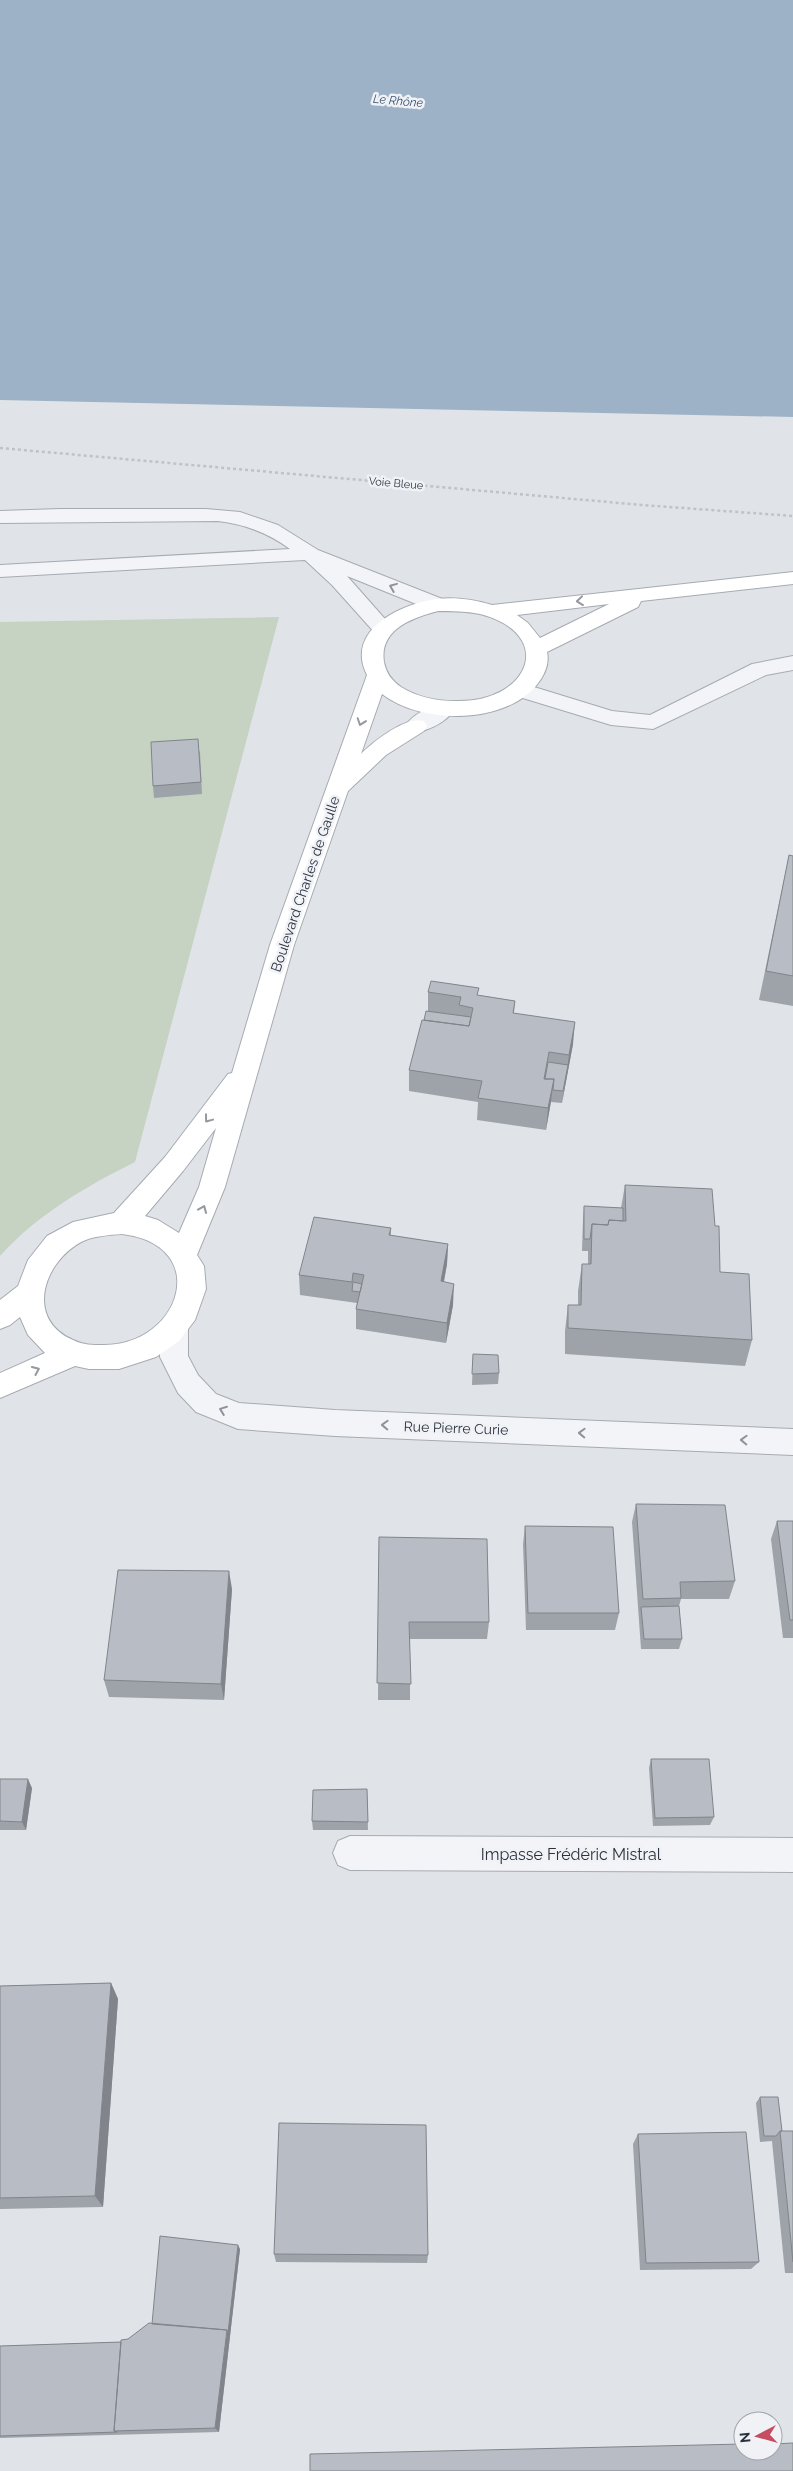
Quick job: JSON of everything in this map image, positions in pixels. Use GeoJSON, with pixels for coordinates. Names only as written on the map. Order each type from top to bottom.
{"type":"FeatureCollection","features":[{"type":"Feature","properties":{"kind":"street"},"geometry":{"type":"LineString","coordinates":[[0,516],[47,514],[212,515],[251,521],[278,534],[309,554],[358,598],[382,628]]}},
{"type":"Feature","properties":{"kind":"street"},"geometry":{"type":"LineString","coordinates":[[0,571],[309,554],[438,605]]}},
{"type":"Feature","properties":{"kind":"street"},"geometry":{"type":"LineString","coordinates":[[492,611],[646,594],[733,582],[793,578]]}},
{"type":"Feature","properties":{"kind":"street"},"geometry":{"type":"LineString","coordinates":[[536,649],[646,594]]}},
{"type":"Feature","properties":{"kind":"street"},"geometry":{"type":"LineString","coordinates":[[438,605],[466,605],[492,611],[514,621],[529,635],[536,649],[537,665],[531,678],[521,690],[499,702],[473,708],[444,709],[416,703],[393,692],[377,676],[371,656],[374,642],[382,628],[412,611],[438,605]]}},
{"type":"Feature","properties":{"kind":"street"},"geometry":{"type":"LineString","coordinates":[[521,690],[611,718],[653,722],[760,669],[793,663]]}},
{"type":"Feature","properties":{"kind":"street","name":"Boulevard Charles de Gaulle"},"geometry":{"type":"LineString","coordinates":[[184,1254],[212,1187],[282,945],[377,676]]}},
{"type":"Feature","properties":{"kind":"street","name":"Boulevard Charles de Gaulle"},"geometry":{"type":"LineString","coordinates":[[338,789],[378,750],[444,709]]}},
{"type":"Feature","properties":{"kind":"street","name":"Boulevard Charles de Gaulle"},"geometry":{"type":"LineString","coordinates":[[122,1223],[174,1164],[248,1066]]}},
{"type":"Feature","properties":{"kind":"street"},"geometry":{"type":"LineString","coordinates":[[122,1223],[146,1227],[168,1238],[184,1254],[193,1278],[189,1305],[174,1329],[153,1345],[128,1356],[99,1358],[72,1354],[48,1339],[33,1318],[29,1293],[35,1270],[49,1251],[70,1235],[94,1226],[122,1223]]}},
{"type":"Feature","properties":{"kind":"street"},"geometry":{"type":"LineString","coordinates":[[0,1317],[29,1293]]}},
{"type":"Feature","properties":{"kind":"street","name":"Rue Pierre Curie"},"geometry":{"type":"LineString","coordinates":[[174,1329],[174,1357],[188,1384],[206,1403],[238,1416],[793,1442]]}},
{"type":"Feature","properties":{"kind":"street"},"geometry":{"type":"LineString","coordinates":[[0,1386],[72,1354]]}},
{"type":"Feature","properties":{"kind":"street","name":"Impasse Frédéric Mistral"},"geometry":{"type":"LineString","coordinates":[[350,1853],[793,1855]]}},
{"type":"Feature","properties":{"kind":"path","name":"Voie Bleue"},"geometry":{"type":"LineString","coordinates":[[0,448],[642,505],[793,516]]}},
{"type":"Feature","properties":{"kind":"green space"},"geometry":{"type":"Polygon","coordinates":[[[279,617],[135,1162],[98,1181],[46,1214],[0,1256],[0,622],[279,617]]]}},
{"type":"Feature","properties":{"kind":"water","name":"Le Rhône"},"geometry":{"type":"Polygon","coordinates":[[[0,0],[793,0],[793,417],[0,400],[0,0]]]}},
{"type":"Feature","properties":{"kind":"building"},"geometry":{"type":"Polygon","coordinates":[[[198,739],[201,782],[153,786],[151,742],[198,739]]]}},
{"type":"Feature","properties":{"kind":"building"},"geometry":{"type":"Polygon","coordinates":[[[789,855],[793,856],[793,976],[766,971],[789,855]]]}},
{"type":"Feature","properties":{"kind":"building"},"geometry":{"type":"Polygon","coordinates":[[[431,981],[479,988],[477,995],[515,1001],[513,1013],[575,1022],[569,1055],[549,1052],[544,1079],[554,1079],[548,1108],[478,1098],[482,1081],[409,1070],[422,1020],[469,1026],[473,1008],[459,1005],[461,997],[428,992],[431,981]]]}},
{"type":"Feature","properties":{"kind":"building"},"geometry":{"type":"Polygon","coordinates":[[[426,1011],[471,1017],[469,1026],[424,1020],[426,1011]]]}},
{"type":"Feature","properties":{"kind":"building"},"geometry":{"type":"Polygon","coordinates":[[[548,1062],[568,1065],[563,1091],[553,1090],[554,1079],[545,1079],[548,1062]]]}},
{"type":"Feature","properties":{"kind":"building"},"geometry":{"type":"Polygon","coordinates":[[[625,1185],[712,1189],[715,1226],[719,1226],[720,1272],[749,1274],[752,1340],[568,1328],[568,1305],[581,1305],[582,1264],[591,1264],[592,1224],[608,1225],[609,1220],[626,1221],[625,1185]]]}},
{"type":"Feature","properties":{"kind":"building"},"geometry":{"type":"Polygon","coordinates":[[[584,1206],[623,1208],[623,1221],[609,1220],[608,1225],[592,1224],[590,1239],[584,1239],[584,1206]]]}},
{"type":"Feature","properties":{"kind":"building"},"geometry":{"type":"Polygon","coordinates":[[[314,1217],[391,1228],[389,1235],[448,1244],[441,1281],[454,1284],[447,1323],[356,1309],[364,1275],[353,1273],[352,1282],[299,1275],[314,1217]]]}},
{"type":"Feature","properties":{"kind":"building"},"geometry":{"type":"Polygon","coordinates":[[[353,1282],[362,1284],[360,1292],[352,1291],[353,1282]]]}},
{"type":"Feature","properties":{"kind":"building"},"geometry":{"type":"Polygon","coordinates":[[[473,1354],[498,1355],[499,1373],[472,1374],[473,1354]]]}},
{"type":"Feature","properties":{"kind":"building"},"geometry":{"type":"Polygon","coordinates":[[[636,1504],[725,1505],[735,1581],[680,1582],[681,1598],[643,1599],[636,1504]]]}},
{"type":"Feature","properties":{"kind":"building"},"geometry":{"type":"Polygon","coordinates":[[[777,1521],[793,1521],[793,1620],[790,1620],[777,1521]]]}},
{"type":"Feature","properties":{"kind":"building"},"geometry":{"type":"Polygon","coordinates":[[[525,1526],[613,1527],[619,1613],[528,1613],[525,1526]]]}},
{"type":"Feature","properties":{"kind":"building"},"geometry":{"type":"Polygon","coordinates":[[[379,1537],[487,1539],[489,1622],[409,1622],[411,1684],[377,1683],[379,1537]]]}},
{"type":"Feature","properties":{"kind":"building"},"geometry":{"type":"Polygon","coordinates":[[[118,1570],[229,1571],[221,1684],[104,1680],[118,1570]]]}},
{"type":"Feature","properties":{"kind":"building"},"geometry":{"type":"Polygon","coordinates":[[[679,1606],[682,1639],[644,1639],[641,1607],[679,1606]]]}},
{"type":"Feature","properties":{"kind":"building"},"geometry":{"type":"Polygon","coordinates":[[[651,1759],[709,1759],[714,1817],[655,1818],[651,1759]]]}},
{"type":"Feature","properties":{"kind":"building"},"geometry":{"type":"Polygon","coordinates":[[[0,1779],[28,1779],[22,1822],[0,1821],[0,1779]]]}},
{"type":"Feature","properties":{"kind":"building"},"geometry":{"type":"Polygon","coordinates":[[[367,1789],[368,1822],[312,1821],[313,1790],[367,1789]]]}},
{"type":"Feature","properties":{"kind":"building"},"geometry":{"type":"Polygon","coordinates":[[[111,1983],[95,2196],[0,2198],[0,1986],[111,1983]]]}},
{"type":"Feature","properties":{"kind":"building"},"geometry":{"type":"Polygon","coordinates":[[[760,2097],[778,2097],[782,2131],[776,2136],[764,2136],[760,2097]]]}},
{"type":"Feature","properties":{"kind":"building"},"geometry":{"type":"Polygon","coordinates":[[[279,2123],[426,2125],[428,2255],[274,2254],[279,2123]]]}},
{"type":"Feature","properties":{"kind":"building"},"geometry":{"type":"Polygon","coordinates":[[[780,2131],[793,2131],[793,2262],[780,2131]]]}},
{"type":"Feature","properties":{"kind":"building"},"geometry":{"type":"Polygon","coordinates":[[[746,2132],[759,2262],[646,2263],[638,2134],[746,2132]]]}},
{"type":"Feature","properties":{"kind":"building"},"geometry":{"type":"Polygon","coordinates":[[[160,2236],[238,2245],[228,2333],[227,2330],[152,2324],[160,2236]]]}},
{"type":"Feature","properties":{"kind":"building"},"geometry":{"type":"Polygon","coordinates":[[[149,2323],[227,2330],[215,2428],[114,2431],[121,2340],[128,2339],[149,2323]]]}},
{"type":"Feature","properties":{"kind":"building"},"geometry":{"type":"Polygon","coordinates":[[[121,2342],[114,2431],[117,2432],[0,2436],[0,2346],[121,2342]]]}},
{"type":"Feature","properties":{"kind":"building"},"geometry":{"type":"Polygon","coordinates":[[[793,2443],[793,2471],[310,2471],[310,2454],[733,2444],[733,2461],[783,2461],[783,2444],[793,2443]]]}}]}
